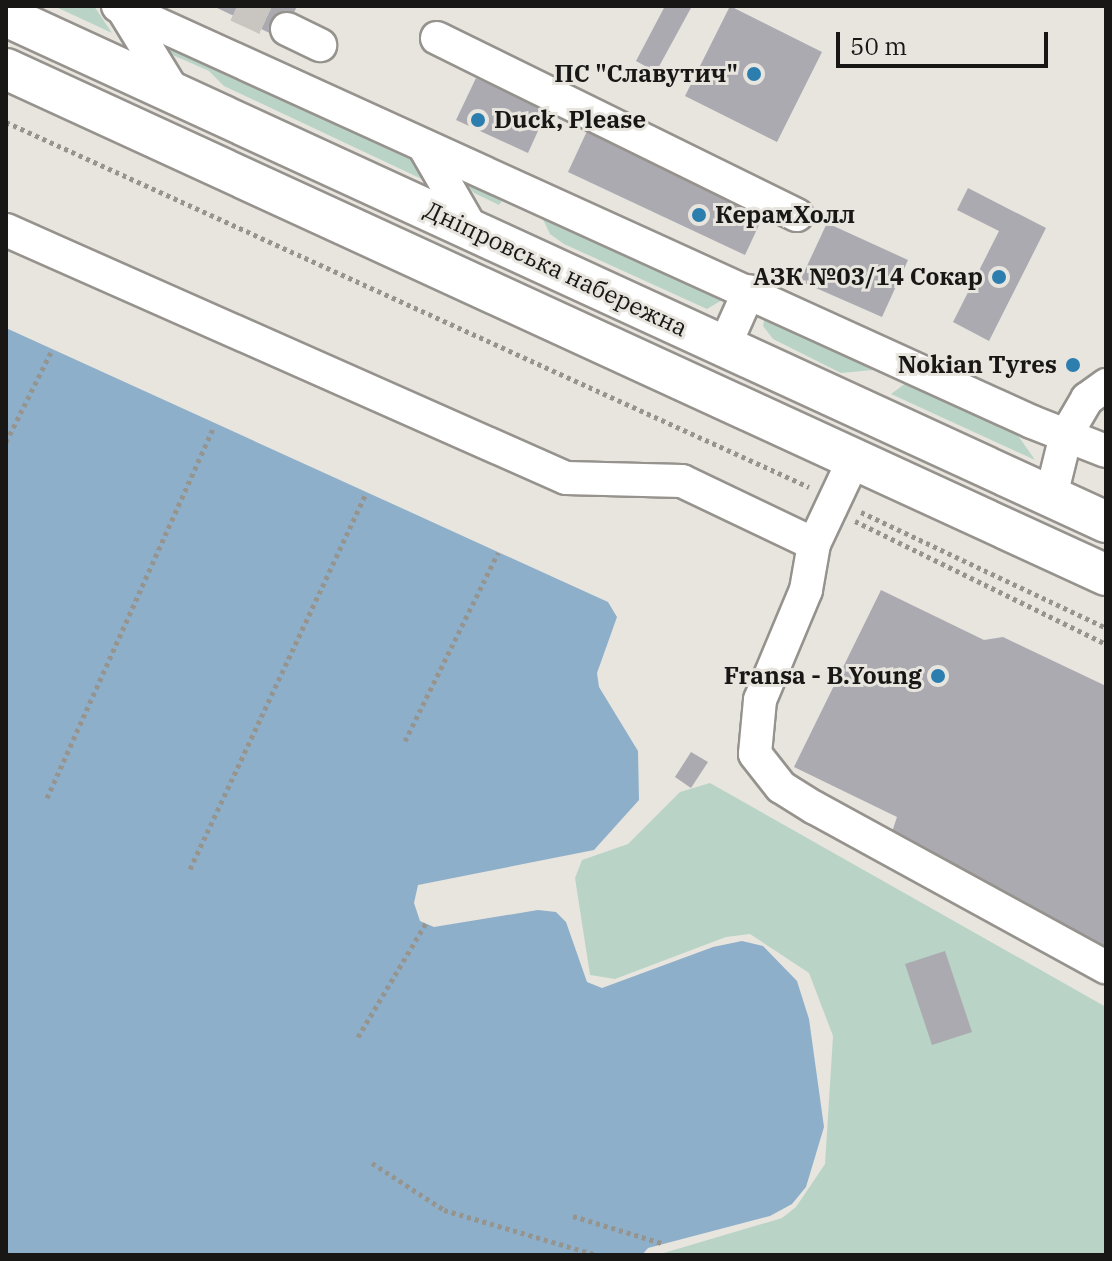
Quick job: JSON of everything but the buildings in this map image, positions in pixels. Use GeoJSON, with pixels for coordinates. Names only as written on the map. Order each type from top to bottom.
{"type":"FeatureCollection","features":[{"type":"Feature","properties":{"kind":"main road","name":"Дніпровська набережна"},"geometry":{"type":"LineString","coordinates":[[6,16],[1106,522]]}},
{"type":"Feature","properties":{"kind":"main road","name":"Дніпровська набережна"},"geometry":{"type":"LineString","coordinates":[[6,69],[1106,575]]}},
{"type":"Feature","properties":{"kind":"street"},"geometry":{"type":"LineString","coordinates":[[121,7],[175,94]]}},
{"type":"Feature","properties":{"kind":"street"},"geometry":{"type":"LineString","coordinates":[[121,7],[425,148],[1106,451]]}},
{"type":"Feature","properties":{"kind":"street"},"geometry":{"type":"LineString","coordinates":[[287,29],[320,45]]}},
{"type":"Feature","properties":{"kind":"street"},"geometry":{"type":"LineString","coordinates":[[437,38],[797,215]]}},
{"type":"Feature","properties":{"kind":"street"},"geometry":{"type":"LineString","coordinates":[[425,148],[473,231]]}},
{"type":"Feature","properties":{"kind":"street"},"geometry":{"type":"LineString","coordinates":[[6,230],[566,478],[682,481],[814,544]]}},
{"type":"Feature","properties":{"kind":"street"},"geometry":{"type":"LineString","coordinates":[[724,347],[749,291]]}},
{"type":"Feature","properties":{"kind":"street"},"geometry":{"type":"LineString","coordinates":[[1051,496],[1066,435],[1087,399],[1106,385]]}},
{"type":"Feature","properties":{"kind":"street"},"geometry":{"type":"LineString","coordinates":[[854,459],[814,544],[806,590],[760,700],[755,754],[765,771],[815,808],[1106,967]]}},
{"type":"Feature","properties":{"kind":"path"},"geometry":{"type":"LineString","coordinates":[[6,122],[835,499],[1106,628]]}},
{"type":"Feature","properties":{"kind":"path"},"geometry":{"type":"LineString","coordinates":[[6,442],[52,350]]}},
{"type":"Feature","properties":{"kind":"path"},"geometry":{"type":"LineString","coordinates":[[47,798],[214,427]]}},
{"type":"Feature","properties":{"kind":"path"},"geometry":{"type":"LineString","coordinates":[[190,869],[366,494]]}},
{"type":"Feature","properties":{"kind":"path"},"geometry":{"type":"LineString","coordinates":[[835,499],[861,528],[1106,644]]}},
{"type":"Feature","properties":{"kind":"path"},"geometry":{"type":"LineString","coordinates":[[405,741],[498,553]]}},
{"type":"Feature","properties":{"kind":"path"},"geometry":{"type":"LineString","coordinates":[[358,1037],[426,923]]}},
{"type":"Feature","properties":{"kind":"path"},"geometry":{"type":"LineString","coordinates":[[372,1163],[444,1210],[597,1255]]}},
{"type":"Feature","properties":{"kind":"path"},"geometry":{"type":"LineString","coordinates":[[573,1216],[662,1243]]}},
{"type":"Feature","properties":{"kind":"green space"},"geometry":{"type":"Polygon","coordinates":[[[54,6],[94,6],[112,33],[54,6]]]}},
{"type":"Feature","properties":{"kind":"green space"},"geometry":{"type":"Polygon","coordinates":[[[156,34],[416,159],[426,181],[224,86],[209,71],[166,52],[156,34]]]}},
{"type":"Feature","properties":{"kind":"green space"},"geometry":{"type":"Polygon","coordinates":[[[457,174],[505,197],[499,205],[474,193],[457,174]]]}},
{"type":"Feature","properties":{"kind":"green space"},"geometry":{"type":"Polygon","coordinates":[[[539,211],[716,293],[722,300],[707,309],[564,244],[550,234],[539,211]]]}},
{"type":"Feature","properties":{"kind":"green space"},"geometry":{"type":"Polygon","coordinates":[[[765,317],[873,370],[841,373],[773,339],[763,326],[765,317]]]}},
{"type":"Feature","properties":{"kind":"green space"},"geometry":{"type":"Polygon","coordinates":[[[906,383],[1015,431],[1035,460],[891,394],[906,383]]]}},
{"type":"Feature","properties":{"kind":"green space"},"geometry":{"type":"Polygon","coordinates":[[[710,783],[1106,1007],[1106,1255],[657,1255],[782,1218],[796,1207],[825,1164],[833,1036],[809,973],[750,934],[726,937],[615,979],[590,975],[575,878],[582,860],[628,844],[680,792],[710,783]]]}},
{"type":"Feature","properties":{"kind":"water"},"geometry":{"type":"Polygon","coordinates":[[[6,328],[608,602],[617,617],[597,673],[599,687],[638,751],[639,800],[594,850],[418,885],[414,903],[420,921],[434,927],[538,910],[556,912],[566,922],[587,982],[602,988],[713,947],[742,941],[763,946],[797,981],[809,1019],[824,1127],[806,1187],[792,1204],[770,1216],[648,1248],[642,1255],[6,1255],[6,328]]]}},
{"type":"Feature","properties":{"kind":"tunnel"},"geometry":{"type":"LineString","coordinates":[[237,6],[287,29]]}},
{"type":"Feature","properties":{"kind":"place","name":"ПС \"Славутич\""},"geometry":{"type":"Point","coordinates":[754,74]}},
{"type":"Feature","properties":{"kind":"place","name":"Duck, Please"},"geometry":{"type":"Point","coordinates":[478,120]}},
{"type":"Feature","properties":{"kind":"place","name":"КерамХолл"},"geometry":{"type":"Point","coordinates":[699,215]}},
{"type":"Feature","properties":{"kind":"place","name":"АЗК №03/14 Сокар"},"geometry":{"type":"Point","coordinates":[999,277]}},
{"type":"Feature","properties":{"kind":"place","name":"Nokian Tyres"},"geometry":{"type":"Point","coordinates":[1073,365]}},
{"type":"Feature","properties":{"kind":"place","name":"Fransa - B.Young"},"geometry":{"type":"Point","coordinates":[938,676]}}]}
